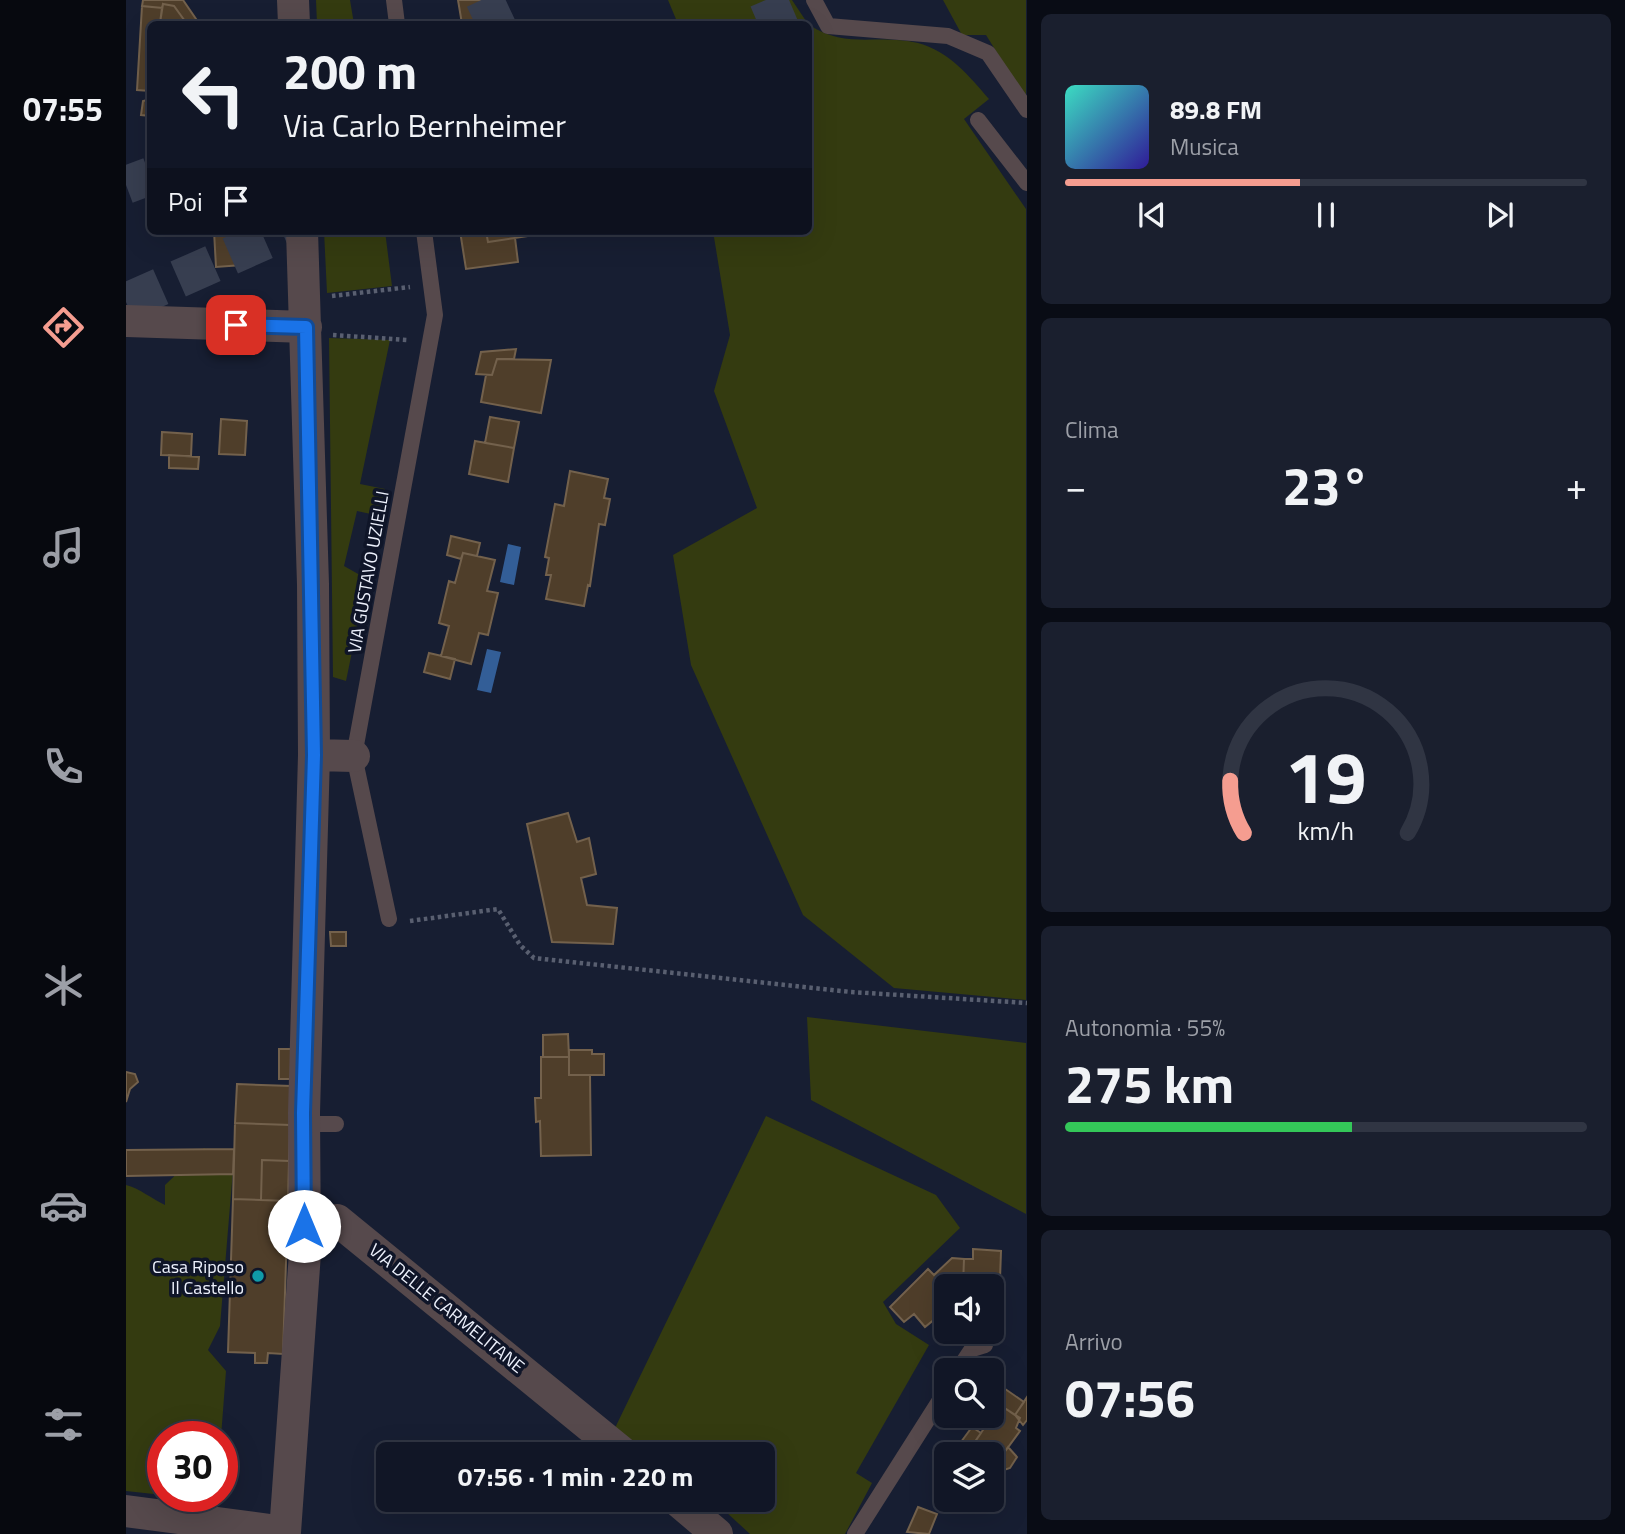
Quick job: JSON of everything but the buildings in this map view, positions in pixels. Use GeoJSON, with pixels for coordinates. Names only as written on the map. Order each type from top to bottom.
{"type":"FeatureCollection","features":[{"type":"Feature","properties":{"kind":"street"},"geometry":{"type":"LineString","coordinates":[[293,0],[294,21]]}},
{"type":"Feature","properties":{"kind":"street"},"geometry":{"type":"LineString","coordinates":[[126,1511],[285,1532],[306,1253],[304,1124],[314,755],[316,331],[303,235]]}},
{"type":"Feature","properties":{"kind":"street"},"geometry":{"type":"LineString","coordinates":[[126,321],[316,331]]}},
{"type":"Feature","properties":{"kind":"street"},"geometry":{"type":"LineString","coordinates":[[314,755],[354,756]]}},
{"type":"Feature","properties":{"kind":"street","name":"VIA DELLE CARMELITANE"},"geometry":{"type":"LineString","coordinates":[[304,1226],[337,1220],[609,1442]]}},
{"type":"Feature","properties":{"kind":"street"},"geometry":{"type":"LineString","coordinates":[[691,1512],[717,1534]]}},
{"type":"Feature","properties":{"kind":"lane"},"geometry":{"type":"LineString","coordinates":[[394,0],[397,21]]}},
{"type":"Feature","properties":{"kind":"lane"},"geometry":{"type":"LineString","coordinates":[[814,0],[828,26],[948,36],[988,53],[1027,110]]}},
{"type":"Feature","properties":{"kind":"lane"},"geometry":{"type":"LineString","coordinates":[[978,120],[1027,183]]}},
{"type":"Feature","properties":{"kind":"lane","name":"VIA GUSTAVO UZIELLI"},"geometry":{"type":"LineString","coordinates":[[389,919],[354,756],[435,315],[425,235]]}},
{"type":"Feature","properties":{"kind":"lane"},"geometry":{"type":"LineString","coordinates":[[304,1124],[336,1124]]}},
{"type":"Feature","properties":{"kind":"lane"},"geometry":{"type":"LineString","coordinates":[[966,1358],[972,1349],[985,1345]]}},
{"type":"Feature","properties":{"kind":"lane"},"geometry":{"type":"LineString","coordinates":[[855,1534],[934,1409]]}},
{"type":"Feature","properties":{"kind":"path"},"geometry":{"type":"LineString","coordinates":[[324,297],[414,287],[414,300]]}},
{"type":"Feature","properties":{"kind":"path"},"geometry":{"type":"LineString","coordinates":[[316,331],[413,340]]}},
{"type":"Feature","properties":{"kind":"path"},"geometry":{"type":"LineString","coordinates":[[389,919],[417,922],[498,909],[520,945],[534,958],[851,992],[1027,1003]]}},
{"type":"Feature","properties":{"kind":"green space"},"geometry":{"type":"Polygon","coordinates":[[[316,0],[350,0],[354,21],[317,21],[316,0]]]}},
{"type":"Feature","properties":{"kind":"green space"},"geometry":{"type":"Polygon","coordinates":[[[668,0],[792,0],[806,21],[677,21],[668,0]]]}},
{"type":"Feature","properties":{"kind":"green space"},"geometry":{"type":"Polygon","coordinates":[[[943,0],[1026,0],[1026,99],[986,35],[962,35],[943,0]]]}},
{"type":"Feature","properties":{"kind":"green space"},"geometry":{"type":"Polygon","coordinates":[[[812,27],[823,33],[850,39],[890,39],[918,43],[940,52],[958,66],[989,99],[964,119],[1026,209],[1026,1000],[894,988],[803,915],[691,665],[673,555],[757,508],[714,391],[730,335],[714,235],[812,235],[812,27]]]}},
{"type":"Feature","properties":{"kind":"green space"},"geometry":{"type":"Polygon","coordinates":[[[324,235],[386,235],[392,286],[327,293],[324,235]]]}},
{"type":"Feature","properties":{"kind":"green space"},"geometry":{"type":"Polygon","coordinates":[[[329,338],[390,340],[360,484],[385,489],[380,516],[357,511],[344,566],[367,579],[346,681],[333,677],[329,338]]]}},
{"type":"Feature","properties":{"kind":"green space"},"geometry":{"type":"Polygon","coordinates":[[[807,1017],[1026,1043],[1026,1214],[811,1100],[807,1017]]]}},
{"type":"Feature","properties":{"kind":"green space"},"geometry":{"type":"Polygon","coordinates":[[[766,1116],[936,1195],[960,1228],[883,1302],[896,1324],[929,1345],[856,1473],[872,1483],[845,1534],[750,1534],[726,1512],[775,1512],[775,1442],[634,1442],[615,1428],[766,1116]]]}},
{"type":"Feature","properties":{"kind":"green space"},"geometry":{"type":"Polygon","coordinates":[[[204,1148],[233,1170],[220,1326],[208,1350],[226,1371],[222,1421],[147,1421],[147,1493],[126,1491],[126,1185],[165,1205],[165,1185],[204,1148]]]}},
{"type":"Feature","properties":{"kind":"water"},"geometry":{"type":"Polygon","coordinates":[[[508,544],[521,547],[514,585],[500,582],[508,544]]]}},
{"type":"Feature","properties":{"kind":"water"},"geometry":{"type":"Polygon","coordinates":[[[487,649],[501,652],[491,693],[477,690],[487,649]]]}},
{"type":"Feature","properties":{"kind":"tunnel"},"geometry":{"type":"LineString","coordinates":[[481,21],[526,0]]}},
{"type":"Feature","properties":{"kind":"tunnel"},"geometry":{"type":"LineString","coordinates":[[765,21],[814,0]]}},
{"type":"Feature","properties":{"kind":"tunnel"},"geometry":{"type":"LineString","coordinates":[[126,185],[147,177]]}},
{"type":"Feature","properties":{"kind":"tunnel"},"geometry":{"type":"LineString","coordinates":[[126,302],[278,235]]}},
{"type":"Feature","properties":{"kind":"place","name":"Casa Riposo Il Castello"},"geometry":{"type":"Point","coordinates":[258,1276]}},
{"type":"Feature","properties":{"kind":"route"},"geometry":{"type":"LineString","coordinates":[[236,325],[306,327],[313,584],[311,681],[314,755],[303,1113],[304,1226]]}}]}
